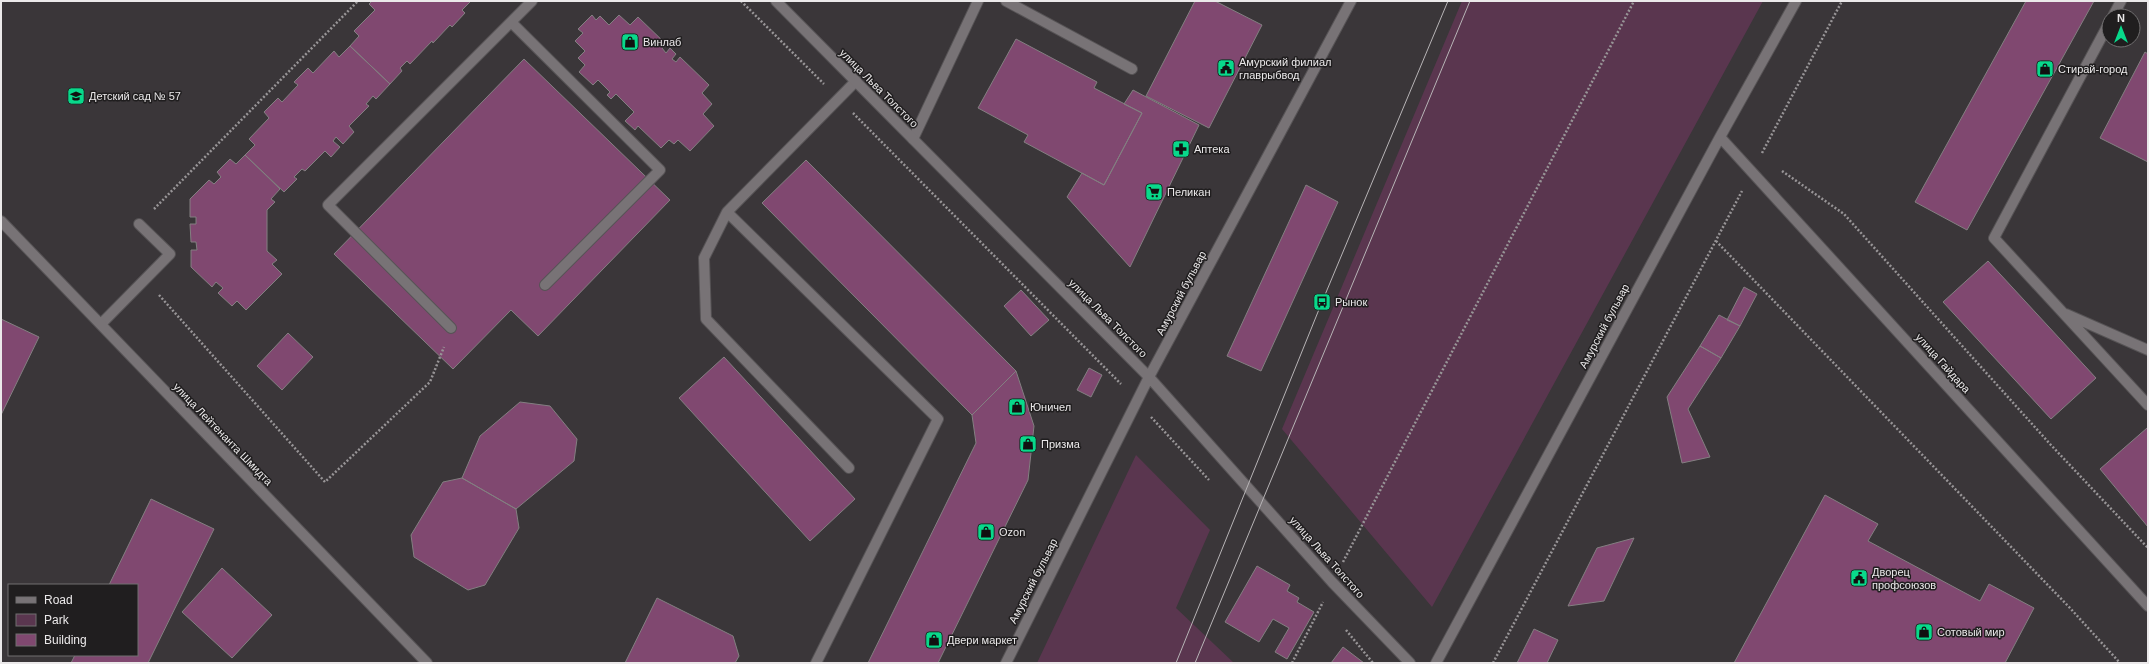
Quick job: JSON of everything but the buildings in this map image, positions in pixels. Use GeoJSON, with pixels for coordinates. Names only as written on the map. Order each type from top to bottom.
{"type":"FeatureCollection","features":[{"type":"Feature","properties":{"kind":"street"},"geometry":{"type":"LineString","coordinates":[[451,328],[328,205],[532,1]]}},
{"type":"Feature","properties":{"kind":"street","name":"улица Льва Толстого"},"geometry":{"type":"LineString","coordinates":[[776,1],[1149,377],[1332,582],[1410,663]]}},
{"type":"Feature","properties":{"kind":"street"},"geometry":{"type":"LineString","coordinates":[[913,139],[978,1]]}},
{"type":"Feature","properties":{"kind":"street"},"geometry":{"type":"LineString","coordinates":[[1006,1],[1132,69]]}},
{"type":"Feature","properties":{"kind":"street","name":"Амурский бульвар"},"geometry":{"type":"LineString","coordinates":[[1006,663],[1149,377],[1351,1]]}},
{"type":"Feature","properties":{"kind":"street","name":"Амурский бульвар"},"geometry":{"type":"LineString","coordinates":[[1436,663],[1720,137],[1796,1]]}},
{"type":"Feature","properties":{"kind":"street"},"geometry":{"type":"LineString","coordinates":[[511,22],[660,170],[545,285]]}},
{"type":"Feature","properties":{"kind":"street"},"geometry":{"type":"LineString","coordinates":[[2101,38],[1994,238],[2148,405]]}},
{"type":"Feature","properties":{"kind":"street"},"geometry":{"type":"LineString","coordinates":[[849,468],[706,319],[704,258],[727,212],[856,81]]}},
{"type":"Feature","properties":{"kind":"street","name":"улица Гайдара"},"geometry":{"type":"LineString","coordinates":[[1720,137],[2148,606]]}},
{"type":"Feature","properties":{"kind":"street"},"geometry":{"type":"LineString","coordinates":[[727,212],[938,419],[816,663]]}},
{"type":"Feature","properties":{"kind":"street","name":"улица Лейтенанта Шмидта"},"geometry":{"type":"LineString","coordinates":[[1,221],[427,663]]}},
{"type":"Feature","properties":{"kind":"street"},"geometry":{"type":"LineString","coordinates":[[101,324],[170,254],[139,224]]}},
{"type":"Feature","properties":{"kind":"street"},"geometry":{"type":"LineString","coordinates":[[2062,312],[2148,350]]}},
{"type":"Feature","properties":{"kind":"path"},"geometry":{"type":"LineString","coordinates":[[139,224],[358,1]]}},
{"type":"Feature","properties":{"kind":"path"},"geometry":{"type":"LineString","coordinates":[[741,1],[1137,402],[1211,482]]}},
{"type":"Feature","properties":{"kind":"path"},"geometry":{"type":"LineString","coordinates":[[1292,663],[1332,582],[1634,1]]}},
{"type":"Feature","properties":{"kind":"path"},"geometry":{"type":"LineString","coordinates":[[1493,663],[1842,1]]}},
{"type":"Feature","properties":{"kind":"path"},"geometry":{"type":"LineString","coordinates":[[1780,169],[1844,214],[2050,444],[2148,548]]}},
{"type":"Feature","properties":{"kind":"path"},"geometry":{"type":"LineString","coordinates":[[1716,241],[2070,608],[2120,663]]}},
{"type":"Feature","properties":{"kind":"path"},"geometry":{"type":"LineString","coordinates":[[145,279],[325,482],[430,382],[451,328]]}},
{"type":"Feature","properties":{"kind":"path"},"geometry":{"type":"LineString","coordinates":[[1317,596],[1328,608]]}},
{"type":"Feature","properties":{"kind":"path"},"geometry":{"type":"LineString","coordinates":[[1343,626],[1373,663]]}},
{"type":"Feature","properties":{"kind":"green space"},"geometry":{"type":"Polygon","coordinates":[[[1462,1],[1763,1],[1432,607],[1282,429],[1462,1]]]}},
{"type":"Feature","properties":{"kind":"green space"},"geometry":{"type":"Polygon","coordinates":[[[1136,455],[1210,530],[1176,608],[1234,663],[1037,663],[1136,455]]]}},
{"type":"Feature","properties":{"kind":"tram line"},"geometry":{"type":"LineString","coordinates":[[1176,663],[1322,302],[1448,1]]}},
{"type":"Feature","properties":{"kind":"tram line"},"geometry":{"type":"LineString","coordinates":[[1195,663],[1470,1]]}},
{"type":"Feature","properties":{"kind":"place","name":"Винлаб"},"geometry":{"type":"Point","coordinates":[630,42]}},
{"type":"Feature","properties":{"kind":"place","name":"Амурский филиал главрыбвод"},"geometry":{"type":"Point","coordinates":[1226,68]}},
{"type":"Feature","properties":{"kind":"place","name":"Стирай-город"},"geometry":{"type":"Point","coordinates":[2045,69]}},
{"type":"Feature","properties":{"kind":"place","name":"Детский сад № 57"},"geometry":{"type":"Point","coordinates":[76,96]}},
{"type":"Feature","properties":{"kind":"place","name":"Аптека"},"geometry":{"type":"Point","coordinates":[1181,149]}},
{"type":"Feature","properties":{"kind":"place","name":"Пеликан"},"geometry":{"type":"Point","coordinates":[1154,192]}},
{"type":"Feature","properties":{"kind":"place","name":"Рынок"},"geometry":{"type":"Point","coordinates":[1322,302]}},
{"type":"Feature","properties":{"kind":"place","name":"Юничел"},"geometry":{"type":"Point","coordinates":[1017,407]}},
{"type":"Feature","properties":{"kind":"place","name":"Призма"},"geometry":{"type":"Point","coordinates":[1028,444]}},
{"type":"Feature","properties":{"kind":"place","name":"Ozon"},"geometry":{"type":"Point","coordinates":[986,532]}},
{"type":"Feature","properties":{"kind":"place","name":"Дворец профсоюзов"},"geometry":{"type":"Point","coordinates":[1859,578]}},
{"type":"Feature","properties":{"kind":"place","name":"Сотовый мир"},"geometry":{"type":"Point","coordinates":[1924,632]}},
{"type":"Feature","properties":{"kind":"place","name":"Двери маркет"},"geometry":{"type":"Point","coordinates":[934,640]}}]}
